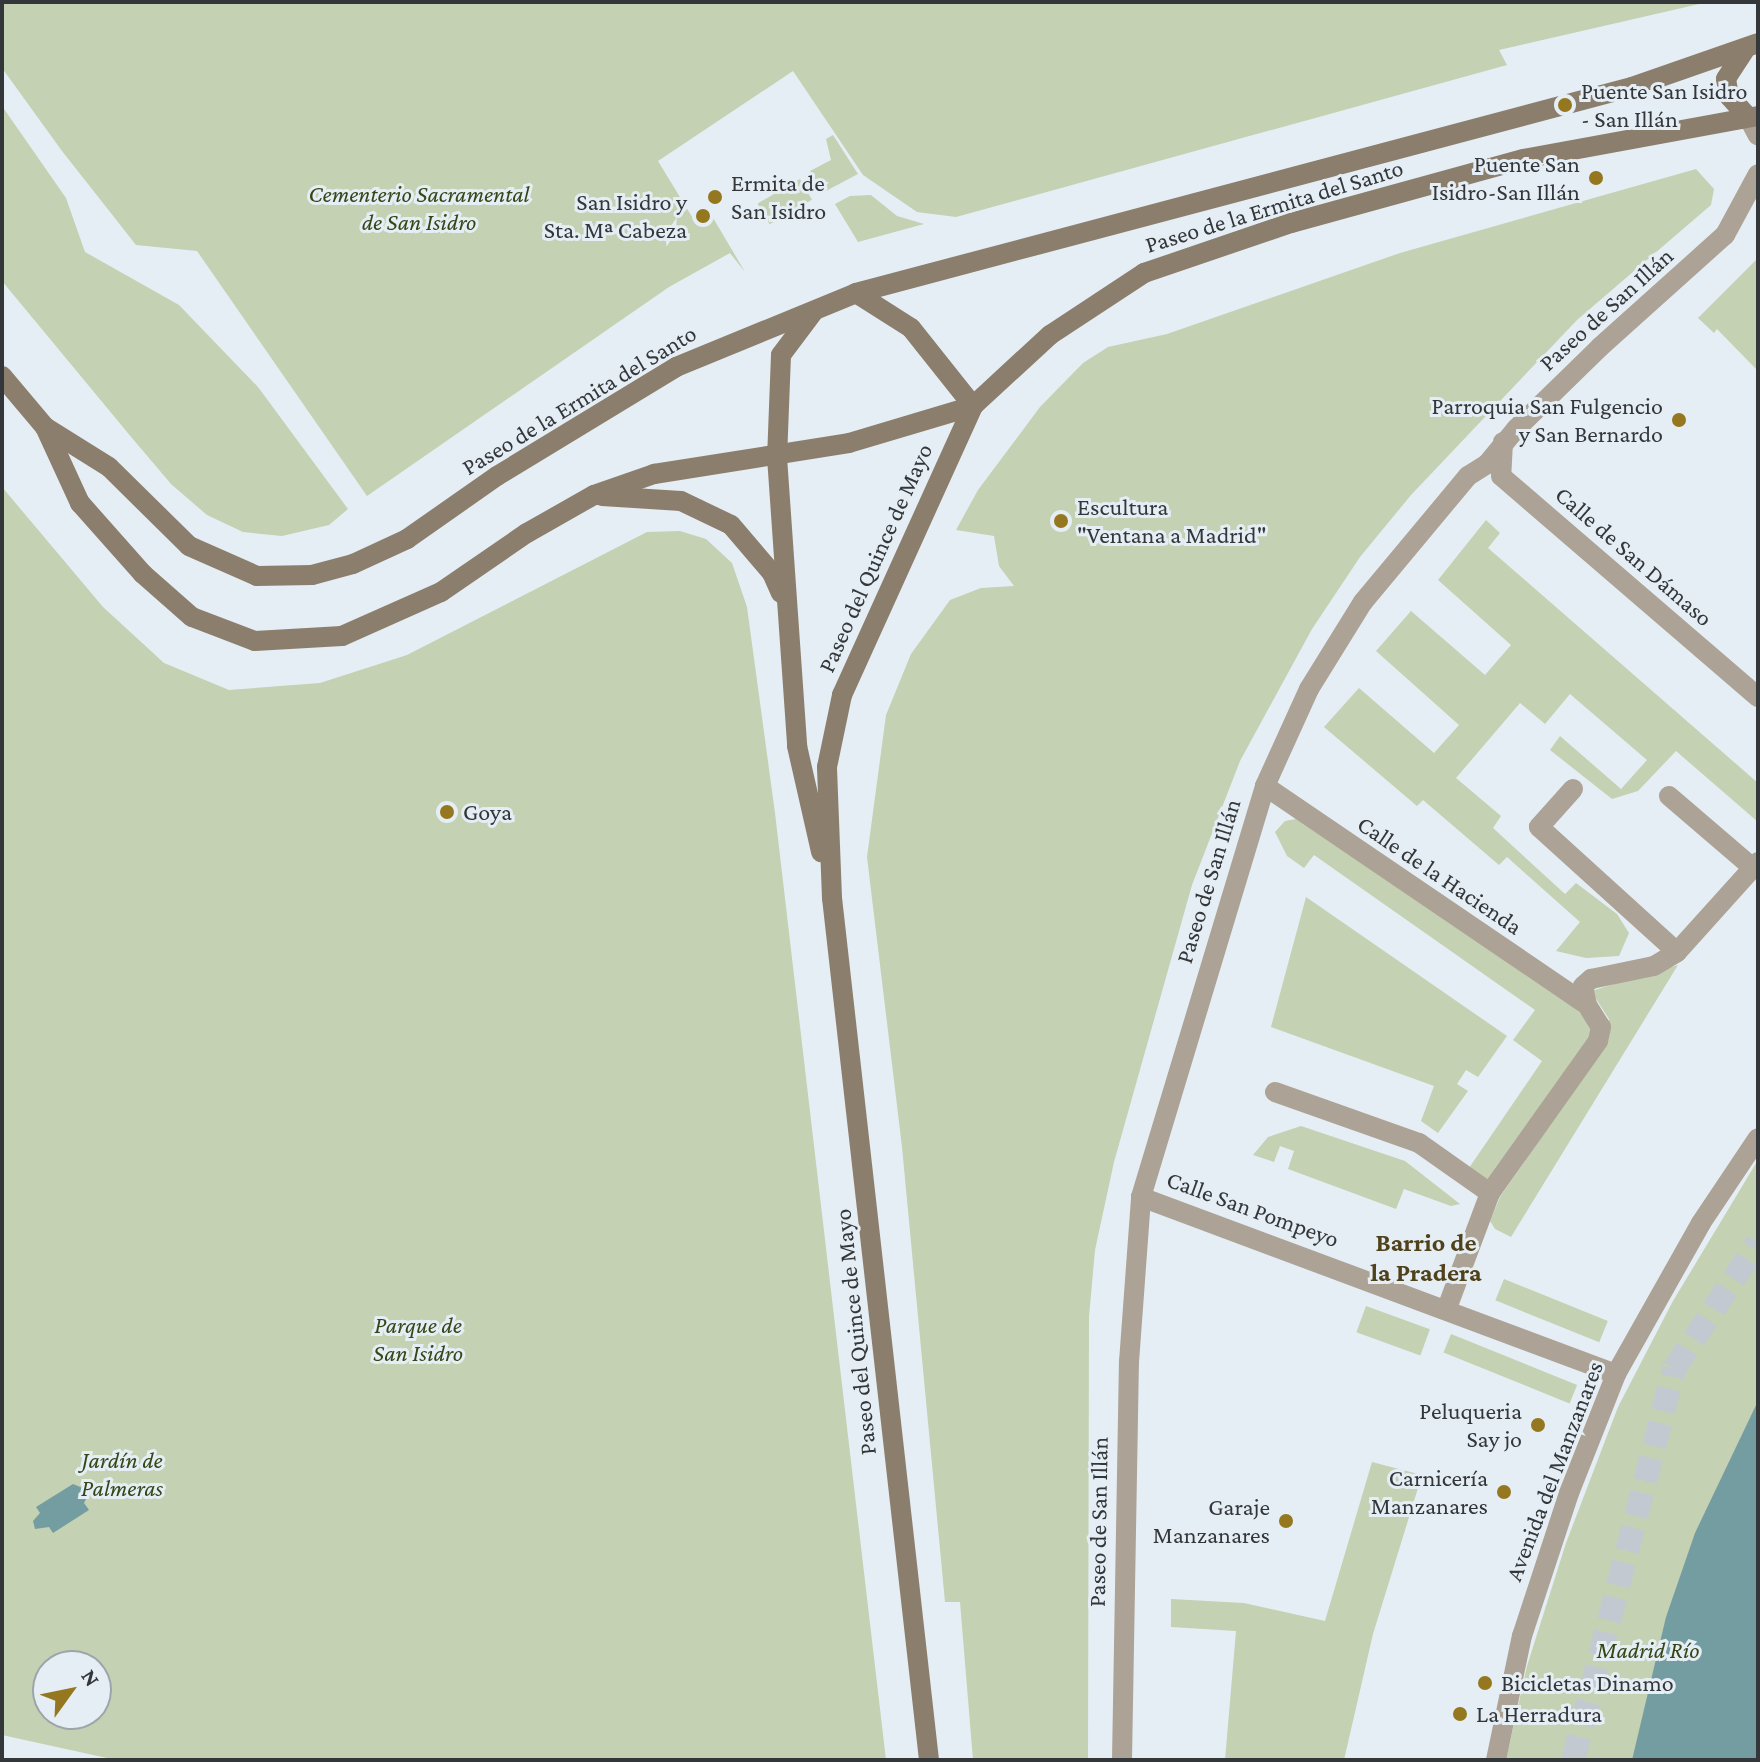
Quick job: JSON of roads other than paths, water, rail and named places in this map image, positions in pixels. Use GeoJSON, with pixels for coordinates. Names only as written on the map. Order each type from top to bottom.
{"type":"FeatureCollection","features":[{"type":"Feature","properties":{"kind":"street","name":"Paseo de la Ermita del Santo"},"geometry":{"type":"LineString","coordinates":[[1751,47],[1726,79],[1729,96],[1755,123]]}},
{"type":"Feature","properties":{"kind":"street","name":"Paseo de la Ermita del Santo"},"geometry":{"type":"LineString","coordinates":[[45,427],[109,467],[189,546],[257,576],[312,575],[353,564],[407,539],[497,476],[676,367],[856,293],[1632,87],[1751,47]]}},
{"type":"Feature","properties":{"kind":"street","name":"Paseo de la Ermita del Santo"},"geometry":{"type":"LineString","coordinates":[[2,376],[45,427],[80,503],[143,574],[192,617],[255,641],[342,636],[441,592],[527,533],[594,495],[654,474],[777,457],[849,443],[973,406],[1050,335],[1144,273],[1291,223],[1524,159],[1755,123]]}},
{"type":"Feature","properties":{"kind":"street","name":"Paseo de San Illán"},"geometry":{"type":"LineString","coordinates":[[1122,1760],[1129,1362],[1141,1197],[1265,786],[1309,689],[1363,602],[1468,476],[1487,464],[1503,442],[1600,347],[1718,242],[1756,184]]}},
{"type":"Feature","properties":{"kind":"street"},"geometry":{"type":"LineString","coordinates":[[856,293],[911,328],[973,406]]}},
{"type":"Feature","properties":{"kind":"street","name":"Paseo del Quince de Mayo"},"geometry":{"type":"LineString","coordinates":[[814,311],[781,355],[777,457],[797,746],[832,898]]}},
{"type":"Feature","properties":{"kind":"street","name":"Paseo del Quince de Mayo"},"geometry":{"type":"LineString","coordinates":[[929,1760],[832,898],[827,767],[842,695],[973,406]]}},
{"type":"Feature","properties":{"kind":"street"},"geometry":{"type":"LineString","coordinates":[[1468,476],[1501,476],[1503,442]]}},
{"type":"Feature","properties":{"kind":"street","name":"Calle de San Dámaso"},"geometry":{"type":"LineString","coordinates":[[1501,476],[1758,697]]}},
{"type":"Feature","properties":{"kind":"street"},"geometry":{"type":"LineString","coordinates":[[594,495],[681,501],[731,525],[772,573],[787,607]]}},
{"type":"Feature","properties":{"kind":"street","name":"Calle de la Hacienda"},"geometry":{"type":"LineString","coordinates":[[1265,786],[1587,1005]]}},
{"type":"Feature","properties":{"kind":"street"},"geometry":{"type":"LineString","coordinates":[[1573,789],[1539,827],[1677,952]]}},
{"type":"Feature","properties":{"kind":"street"},"geometry":{"type":"LineString","coordinates":[[1447,1308],[1490,1193],[1598,1041],[1601,1027],[1581,994],[1591,979],[1634,972],[1677,952],[1756,865],[1669,796]]}},
{"type":"Feature","properties":{"kind":"street"},"geometry":{"type":"LineString","coordinates":[[1275,1092],[1419,1143],[1490,1193]]}},
{"type":"Feature","properties":{"kind":"street","name":"Avenida del Manzanares"},"geometry":{"type":"LineString","coordinates":[[1496,1760],[1522,1636],[1569,1493],[1616,1374],[1701,1223],[1758,1138]]}},
{"type":"Feature","properties":{"kind":"street","name":"Calle San Pompeyo"},"geometry":{"type":"LineString","coordinates":[[1141,1197],[1447,1308],[1616,1374]]}},
{"type":"Feature","properties":{"kind":"water"},"geometry":{"type":"Polygon","coordinates":[[[1758,1401],[1758,1760],[1632,1760],[1666,1617],[1695,1533],[1758,1401]]]}},
{"type":"Feature","properties":{"kind":"water"},"geometry":{"type":"Polygon","coordinates":[[[73,1484],[90,1491],[84,1503],[89,1510],[53,1533],[49,1527],[35,1529],[33,1521],[40,1513],[36,1507],[73,1484]]]}},
{"type":"Feature","properties":{"kind":"tunnel"},"geometry":{"type":"LineString","coordinates":[[1573,1760],[1674,1369],[1758,1242]]}},
{"type":"Feature","properties":{"kind":"place","name":"Puente San Isidro - San Illán"},"geometry":{"type":"Point","coordinates":[1565,105]}},
{"type":"Feature","properties":{"kind":"place","name":"Puente San Isidro-San Illán"},"geometry":{"type":"Point","coordinates":[1596,178]}},
{"type":"Feature","properties":{"kind":"place","name":"Ermita de San Isidro"},"geometry":{"type":"Point","coordinates":[715,197]}},
{"type":"Feature","properties":{"kind":"place","name":"San Isidro y Sta. Mª Cabeza"},"geometry":{"type":"Point","coordinates":[703,216]}},
{"type":"Feature","properties":{"kind":"place","name":"Parroquia San Fulgencio y San Bernardo"},"geometry":{"type":"Point","coordinates":[1679,420]}},
{"type":"Feature","properties":{"kind":"place","name":"Escultura \"Ventana a Madrid\""},"geometry":{"type":"Point","coordinates":[1061,521]}},
{"type":"Feature","properties":{"kind":"place","name":"Goya"},"geometry":{"type":"Point","coordinates":[447,812]}},
{"type":"Feature","properties":{"kind":"place","name":"Peluqueria Say jo"},"geometry":{"type":"Point","coordinates":[1538,1425]}},
{"type":"Feature","properties":{"kind":"place","name":"Carnicería Manzanares"},"geometry":{"type":"Point","coordinates":[1504,1492]}},
{"type":"Feature","properties":{"kind":"place","name":"Garaje Manzanares"},"geometry":{"type":"Point","coordinates":[1286,1521]}},
{"type":"Feature","properties":{"kind":"place","name":"Bicicletas Dinamo"},"geometry":{"type":"Point","coordinates":[1485,1683]}},
{"type":"Feature","properties":{"kind":"place","name":"La Herradura"},"geometry":{"type":"Point","coordinates":[1460,1714]}},
{"type":"Feature","properties":{"kind":"district","name":"Barrio de la Pradera"},"geometry":{"type":"Point","coordinates":[1426,1258]}},
{"type":"Feature","properties":{"kind":"park label","name":"Cementerio Sacramental de San Isidro"},"geometry":{"type":"Point","coordinates":[419,208]}},
{"type":"Feature","properties":{"kind":"park label","name":"Parque de San Isidro"},"geometry":{"type":"Point","coordinates":[418,1339]}},
{"type":"Feature","properties":{"kind":"park label","name":"Jardín de Palmeras"},"geometry":{"type":"Point","coordinates":[122,1474]}},
{"type":"Feature","properties":{"kind":"park label","name":"Madrid Río"},"geometry":{"type":"Point","coordinates":[1648,1650]}}]}
